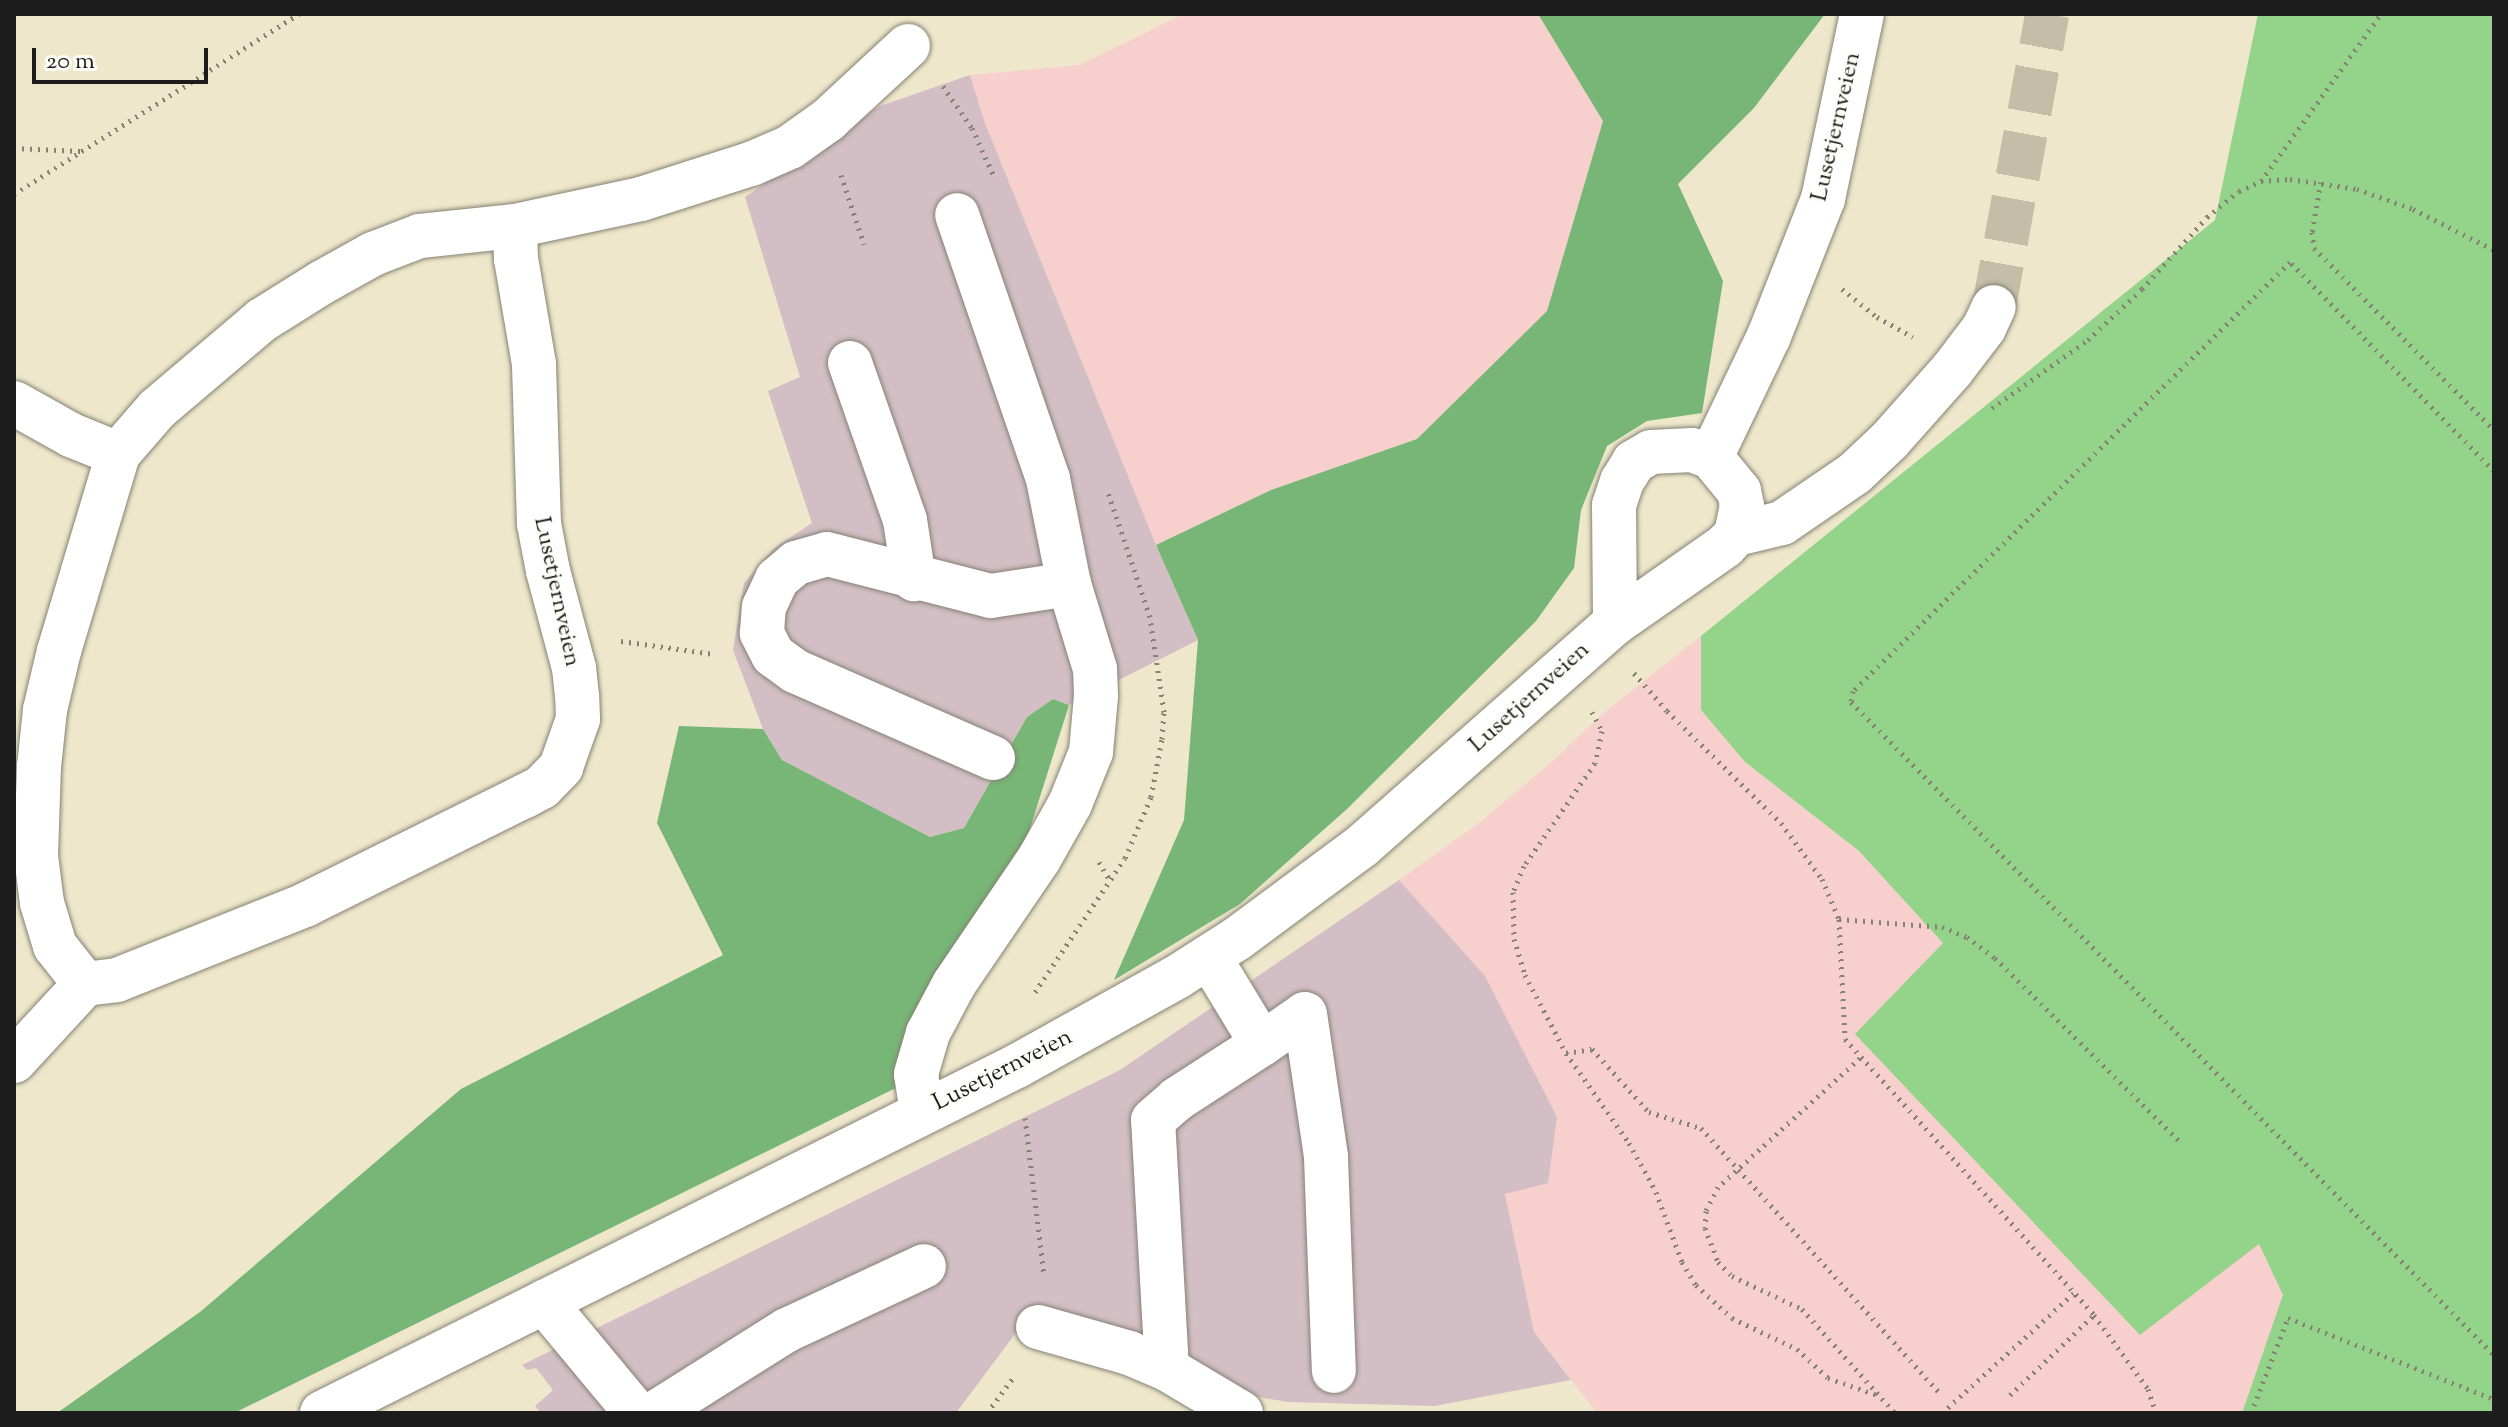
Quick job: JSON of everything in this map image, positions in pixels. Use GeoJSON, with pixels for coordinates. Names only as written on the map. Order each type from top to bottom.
{"type":"FeatureCollection","features":[{"type":"Feature","properties":{"kind":"street","name":"Lusetjernveien"},"geometry":{"type":"LineString","coordinates":[[1711,457],[1749,380],[1802,257],[1823,199],[1862,14]]}},
{"type":"Feature","properties":{"kind":"street"},"geometry":{"type":"LineString","coordinates":[[14,1061],[85,984],[55,946],[42,903],[36,856],[39,767],[45,710],[59,651],[118,454],[157,409],[262,320],[373,254],[420,236],[515,226],[696,184],[751,164],[808,134],[908,46]]}},
{"type":"Feature","properties":{"kind":"street"},"geometry":{"type":"LineString","coordinates":[[922,1112],[916,1074],[936,1013],[1039,859],[1070,804],[1091,752],[1096,696],[1095,669],[1069,584],[1048,479],[957,215]]}},
{"type":"Feature","properties":{"kind":"street","name":"Lusetjernveien"},"geometry":{"type":"LineString","coordinates":[[85,984],[117,980],[258,926],[542,787],[561,767],[578,719],[574,668],[539,524],[534,364],[516,259],[515,226]]}},
{"type":"Feature","properties":{"kind":"street"},"geometry":{"type":"LineString","coordinates":[[1736,534],[1782,523],[1855,473],[1889,441],[1960,360],[1984,328],[1994,307]]}},
{"type":"Feature","properties":{"kind":"street"},"geometry":{"type":"LineString","coordinates":[[850,363],[905,520],[914,579]]}},
{"type":"Feature","properties":{"kind":"street"},"geometry":{"type":"LineString","coordinates":[[14,403],[71,435],[118,454]]}},
{"type":"Feature","properties":{"kind":"street"},"geometry":{"type":"LineString","coordinates":[[1615,623],[1614,505],[1622,481],[1634,462],[1651,452],[1692,450],[1711,457],[1739,491],[1742,519],[1736,534]]}},
{"type":"Feature","properties":{"kind":"street","name":"Lusetjernveien"},"geometry":{"type":"LineString","coordinates":[[322,1413],[1083,1030],[1209,957],[1362,846],[1615,623],[1712,557],[1736,534]]}},
{"type":"Feature","properties":{"kind":"street"},"geometry":{"type":"LineString","coordinates":[[993,758],[795,671],[773,655],[762,633],[764,607],[777,579],[796,563],[827,554],[861,560],[914,579],[991,596],[1069,584]]}},
{"type":"Feature","properties":{"kind":"street"},"geometry":{"type":"LineString","coordinates":[[1209,957],[1262,1044]]}},
{"type":"Feature","properties":{"kind":"street"},"geometry":{"type":"LineString","coordinates":[[1167,1369],[1153,1120],[1177,1099],[1305,1014],[1326,1157],[1334,1371]]}},
{"type":"Feature","properties":{"kind":"street"},"geometry":{"type":"LineString","coordinates":[[655,1413],[787,1330],[924,1266]]}},
{"type":"Feature","properties":{"kind":"street"},"geometry":{"type":"LineString","coordinates":[[544,1302],[636,1413]]}},
{"type":"Feature","properties":{"kind":"street"},"geometry":{"type":"LineString","coordinates":[[1038,1327],[1129,1353],[1167,1369],[1241,1413]]}},
{"type":"Feature","properties":{"kind":"path"},"geometry":{"type":"LineString","coordinates":[[14,194],[299,14]]}},
{"type":"Feature","properties":{"kind":"path"},"geometry":{"type":"LineString","coordinates":[[2261,181],[2381,14]]}},
{"type":"Feature","properties":{"kind":"path"},"geometry":{"type":"LineString","coordinates":[[808,134],[848,188],[864,244]]}},
{"type":"Feature","properties":{"kind":"path"},"geometry":{"type":"LineString","coordinates":[[14,148],[82,151]]}},
{"type":"Feature","properties":{"kind":"path"},"geometry":{"type":"LineString","coordinates":[[1983,414],[2088,340],[2142,289],[2207,217],[2239,191],[2261,181],[2278,178],[2357,189],[2399,204],[2494,250]]}},
{"type":"Feature","properties":{"kind":"path"},"geometry":{"type":"LineString","coordinates":[[2321,182],[2312,232],[2314,248],[2494,430]]}},
{"type":"Feature","properties":{"kind":"path"},"geometry":{"type":"LineString","coordinates":[[1802,257],[1877,317],[1960,360]]}},
{"type":"Feature","properties":{"kind":"path"},"geometry":{"type":"LineString","coordinates":[[2494,471],[2290,262],[1853,691],[1851,702],[2494,1355]]}},
{"type":"Feature","properties":{"kind":"path"},"geometry":{"type":"LineString","coordinates":[[565,638],[601,638],[723,656],[773,655]]}},
{"type":"Feature","properties":{"kind":"path"},"geometry":{"type":"LineString","coordinates":[[1628,666],[1801,847],[1822,879],[1839,919],[1845,1039],[2094,1315],[2142,1379],[2156,1413]]}},
{"type":"Feature","properties":{"kind":"path"},"geometry":{"type":"LineString","coordinates":[[1559,671],[1591,711],[1602,731],[1601,742],[1587,778],[1524,866],[1513,892],[1511,911],[1514,939],[1525,975],[1566,1053],[1629,1143],[1656,1192],[1682,1262],[1713,1303],[1732,1318],[1797,1349],[1828,1378],[1880,1396]]}},
{"type":"Feature","properties":{"kind":"path"},"geometry":{"type":"LineString","coordinates":[[1839,919],[1942,927],[1967,937],[1995,958],[2179,1141]]}},
{"type":"Feature","properties":{"kind":"path"},"geometry":{"type":"LineString","coordinates":[[1566,1053],[1592,1049],[1649,1112],[1701,1128],[1941,1395]]}},
{"type":"Feature","properties":{"kind":"path"},"geometry":{"type":"LineString","coordinates":[[1860,1058],[1711,1196],[1705,1228],[1718,1262],[1732,1276],[1802,1309],[1895,1413]]}},
{"type":"Feature","properties":{"kind":"path"},"geometry":{"type":"LineString","coordinates":[[1023,1108],[1044,1261],[1043,1303],[1038,1327]]}},
{"type":"Feature","properties":{"kind":"path"},"geometry":{"type":"LineString","coordinates":[[1942,1413],[2074,1293]]}},
{"type":"Feature","properties":{"kind":"path"},"geometry":{"type":"LineString","coordinates":[[2010,1395],[2094,1315]]}},
{"type":"Feature","properties":{"kind":"path"},"geometry":{"type":"LineString","coordinates":[[2251,1413],[2288,1318],[2494,1399]]}},
{"type":"Feature","properties":{"kind":"shaded area"},"geometry":{"type":"Polygon","coordinates":[[[1183,14],[1538,14],[1603,121],[1547,311],[1417,439],[1271,490],[1156,545],[985,123],[970,75],[1080,65],[1183,14]]]}},
{"type":"Feature","properties":{"kind":"shaded area"},"geometry":{"type":"Polygon","coordinates":[[[970,75],[985,123],[1156,545],[1198,640],[1069,705],[1053,699],[1027,717],[964,828],[930,837],[782,760],[763,729],[733,650],[744,583],[773,549],[812,523],[768,391],[800,377],[745,197],[880,106],[970,75]]]}},
{"type":"Feature","properties":{"kind":"shaded area"},"geometry":{"type":"Polygon","coordinates":[[[1701,636],[1701,710],[1745,762],[1859,851],[1944,943],[2259,1244],[2284,1295],[2242,1413],[1597,1413],[1534,1332],[1505,1194],[1399,880],[1479,823],[1606,711],[1701,636]]]}},
{"type":"Feature","properties":{"kind":"shaded area"},"geometry":{"type":"Polygon","coordinates":[[[1399,880],[1485,976],[1557,1117],[1548,1183],[1505,1194],[1534,1332],[1571,1380],[1435,1406],[1289,1402],[1213,1390],[1018,1330],[956,1413],[541,1413],[535,1406],[553,1390],[536,1368],[527,1370],[522,1365],[1120,1070],[1399,880]]]}},
{"type":"Feature","properties":{"kind":"green space"},"geometry":{"type":"Polygon","coordinates":[[[1538,14],[1825,14],[1754,108],[1678,184],[1723,281],[1702,413],[1647,421],[1607,446],[1581,510],[1574,568],[1536,621],[1347,809],[1240,904],[1114,980],[1184,820],[1198,640],[1156,545],[1271,490],[1417,439],[1547,311],[1603,121],[1538,14]]]}},
{"type":"Feature","properties":{"kind":"green space"},"geometry":{"type":"Polygon","coordinates":[[[2258,14],[2494,14],[2494,1413],[2242,1413],[2283,1295],[2259,1244],[2140,1335],[1855,1034],[1943,943],[1859,851],[1745,762],[1701,710],[1701,636],[2215,220],[2258,14]]]}},
{"type":"Feature","properties":{"kind":"green space"},"geometry":{"type":"Polygon","coordinates":[[[1053,699],[1069,705],[1026,841],[912,1080],[234,1413],[57,1413],[200,1312],[461,1089],[723,955],[657,823],[679,726],[763,729],[782,760],[930,837],[964,828],[1027,717],[1053,699]]]}},
{"type":"Feature","properties":{"kind":"tunnel"},"geometry":{"type":"LineString","coordinates":[[1994,307],[2047,14]]}}]}
